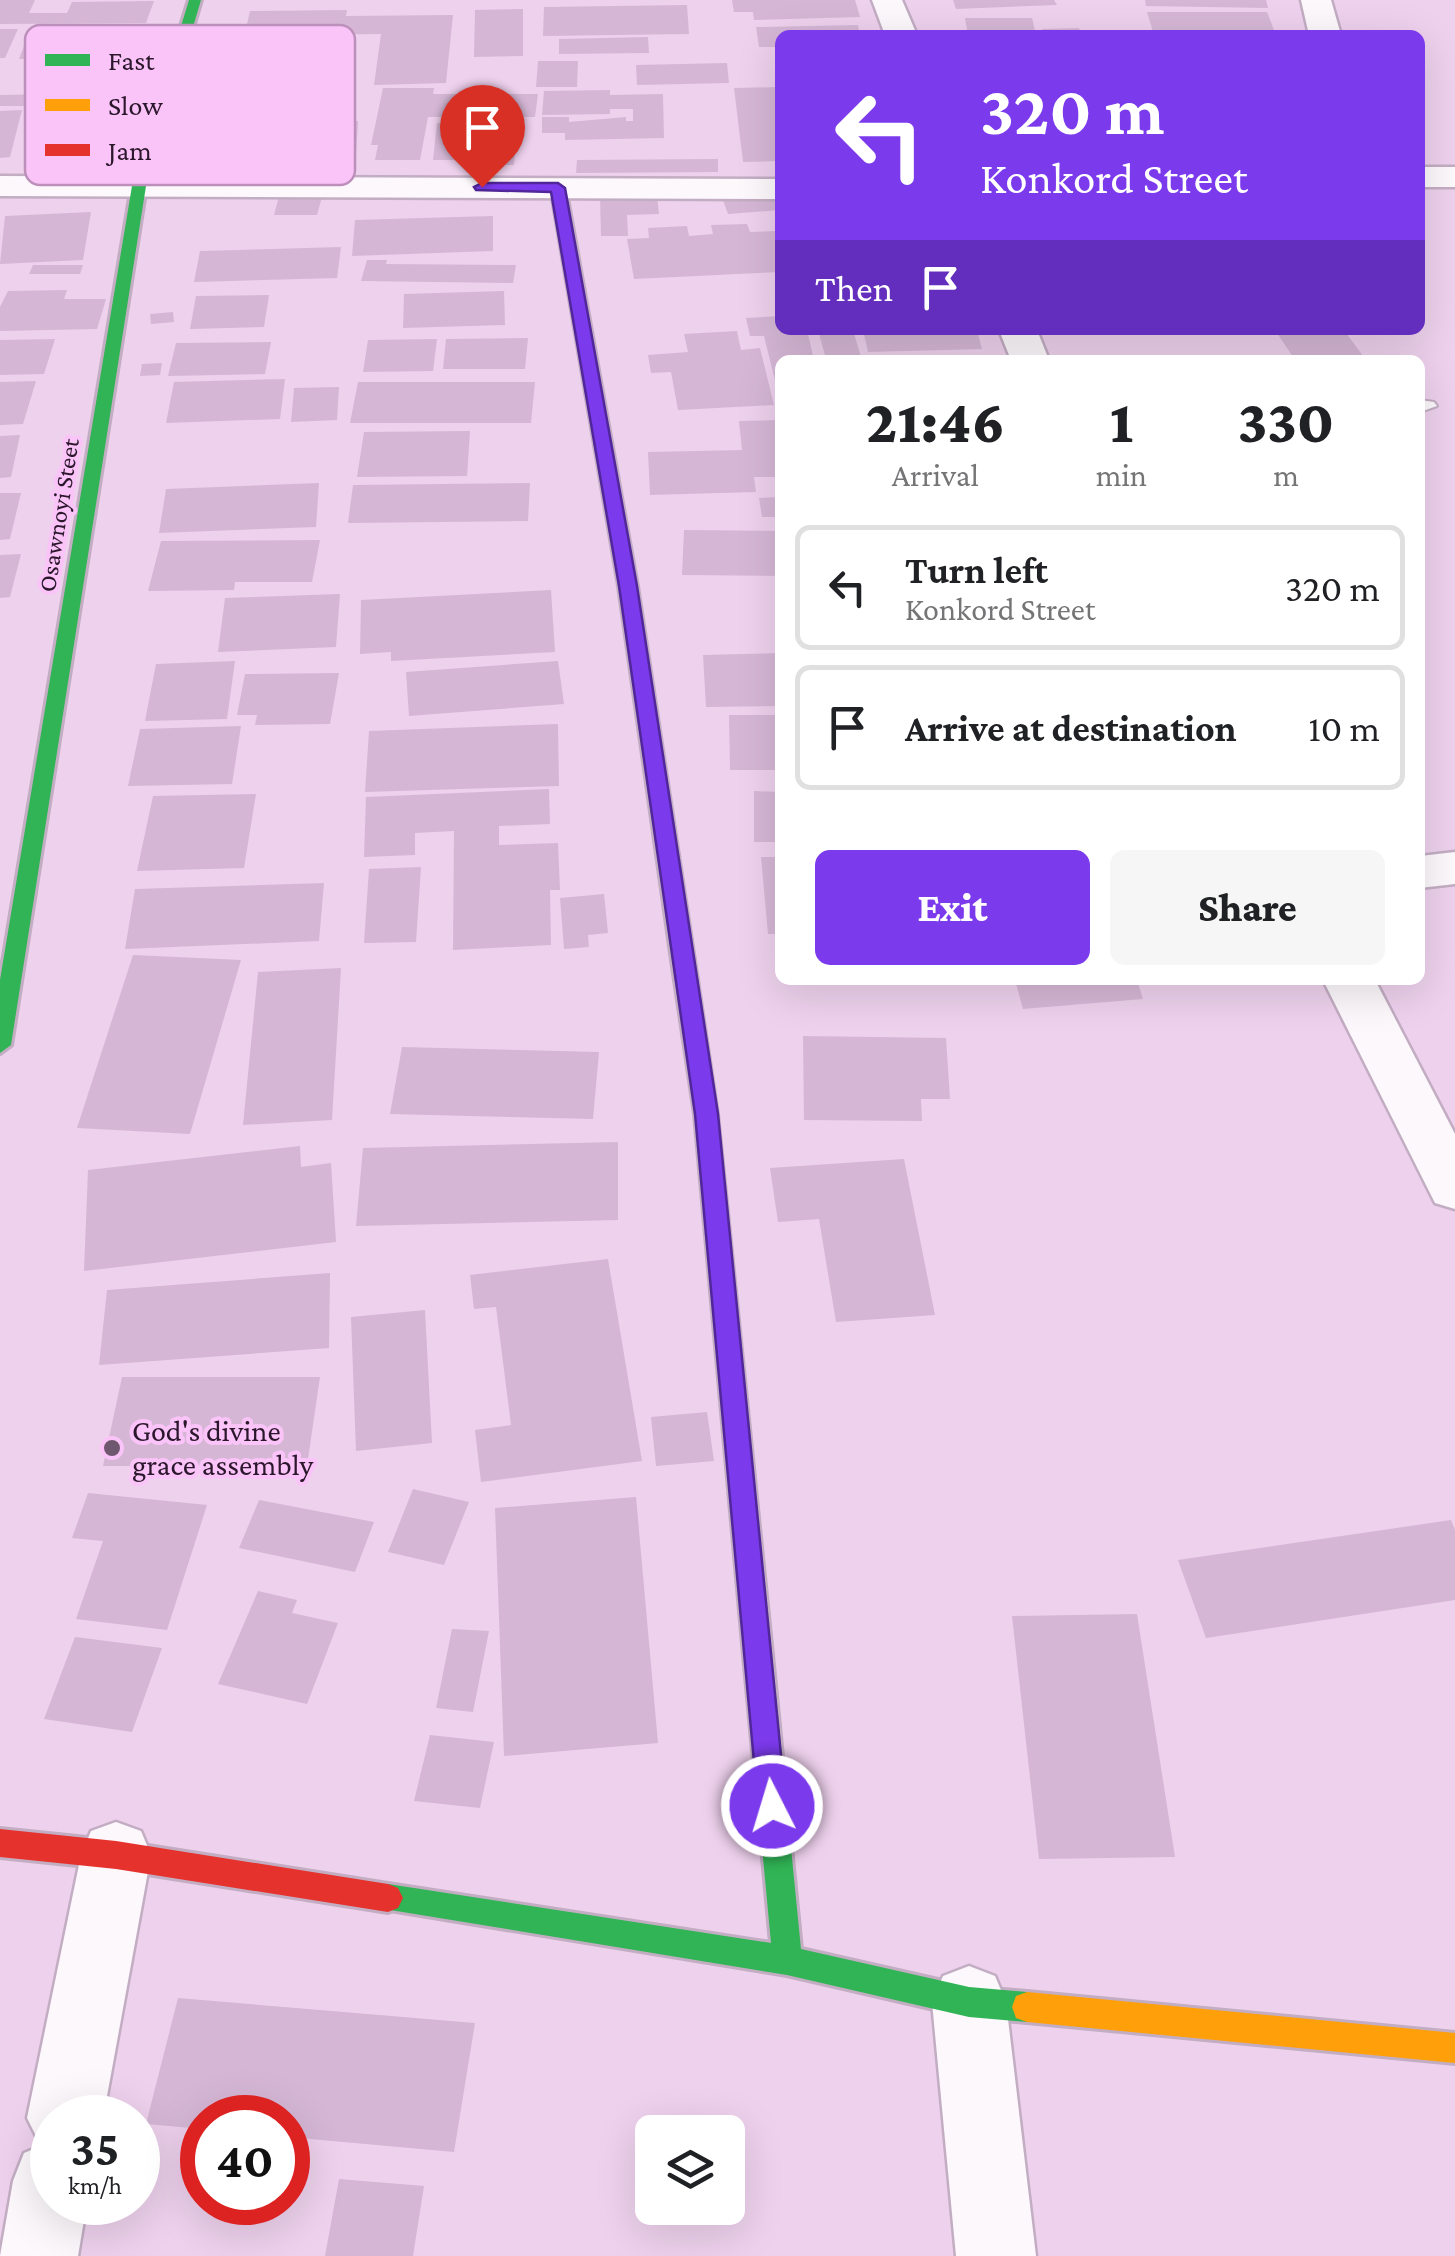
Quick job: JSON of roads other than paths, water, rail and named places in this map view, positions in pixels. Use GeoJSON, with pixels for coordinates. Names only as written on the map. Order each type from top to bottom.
{"type":"FeatureCollection","features":[{"type":"Feature","properties":{"kind":"street","name":"Osawnoyi Steet"},"geometry":{"type":"LineString","coordinates":[[187,25],[195,0]]}},
{"type":"Feature","properties":{"kind":"street"},"geometry":{"type":"LineString","coordinates":[[887,0],[899,30]]}},
{"type":"Feature","properties":{"kind":"street"},"geometry":{"type":"LineString","coordinates":[[1316,0],[1325,30]]}},
{"type":"Feature","properties":{"kind":"street"},"geometry":{"type":"LineString","coordinates":[[1425,177],[1455,177]]}},
{"type":"Feature","properties":{"kind":"street"},"geometry":{"type":"LineString","coordinates":[[0,186],[775,189]]}},
{"type":"Feature","properties":{"kind":"street","name":"Osawnoyi Steet"},"geometry":{"type":"LineString","coordinates":[[0,1045],[138,186]]}},
{"type":"Feature","properties":{"kind":"street"},"geometry":{"type":"LineString","coordinates":[[558,188],[628,586],[706,1114],[786,1960]]}},
{"type":"Feature","properties":{"kind":"street"},"geometry":{"type":"LineString","coordinates":[[1425,871],[1455,868]]}},
{"type":"Feature","properties":{"kind":"street"},"geometry":{"type":"LineString","coordinates":[[1352,985],[1455,1188]]}},
{"type":"Feature","properties":{"kind":"street"},"geometry":{"type":"LineString","coordinates":[[0,1844],[116,1856],[786,1960],[969,2002],[1455,2048]]}},
{"type":"Feature","properties":{"kind":"street"},"geometry":{"type":"LineString","coordinates":[[69,2095],[116,1856]]}},
{"type":"Feature","properties":{"kind":"street"},"geometry":{"type":"LineString","coordinates":[[969,2002],[996,2256]]}},
{"type":"Feature","properties":{"kind":"street"},"geometry":{"type":"LineString","coordinates":[[38,2256],[44,2225]]}},
{"type":"Feature","properties":{"kind":"place","name":"God's divine grace assembly"},"geometry":{"type":"Point","coordinates":[112,1448]}}]}
